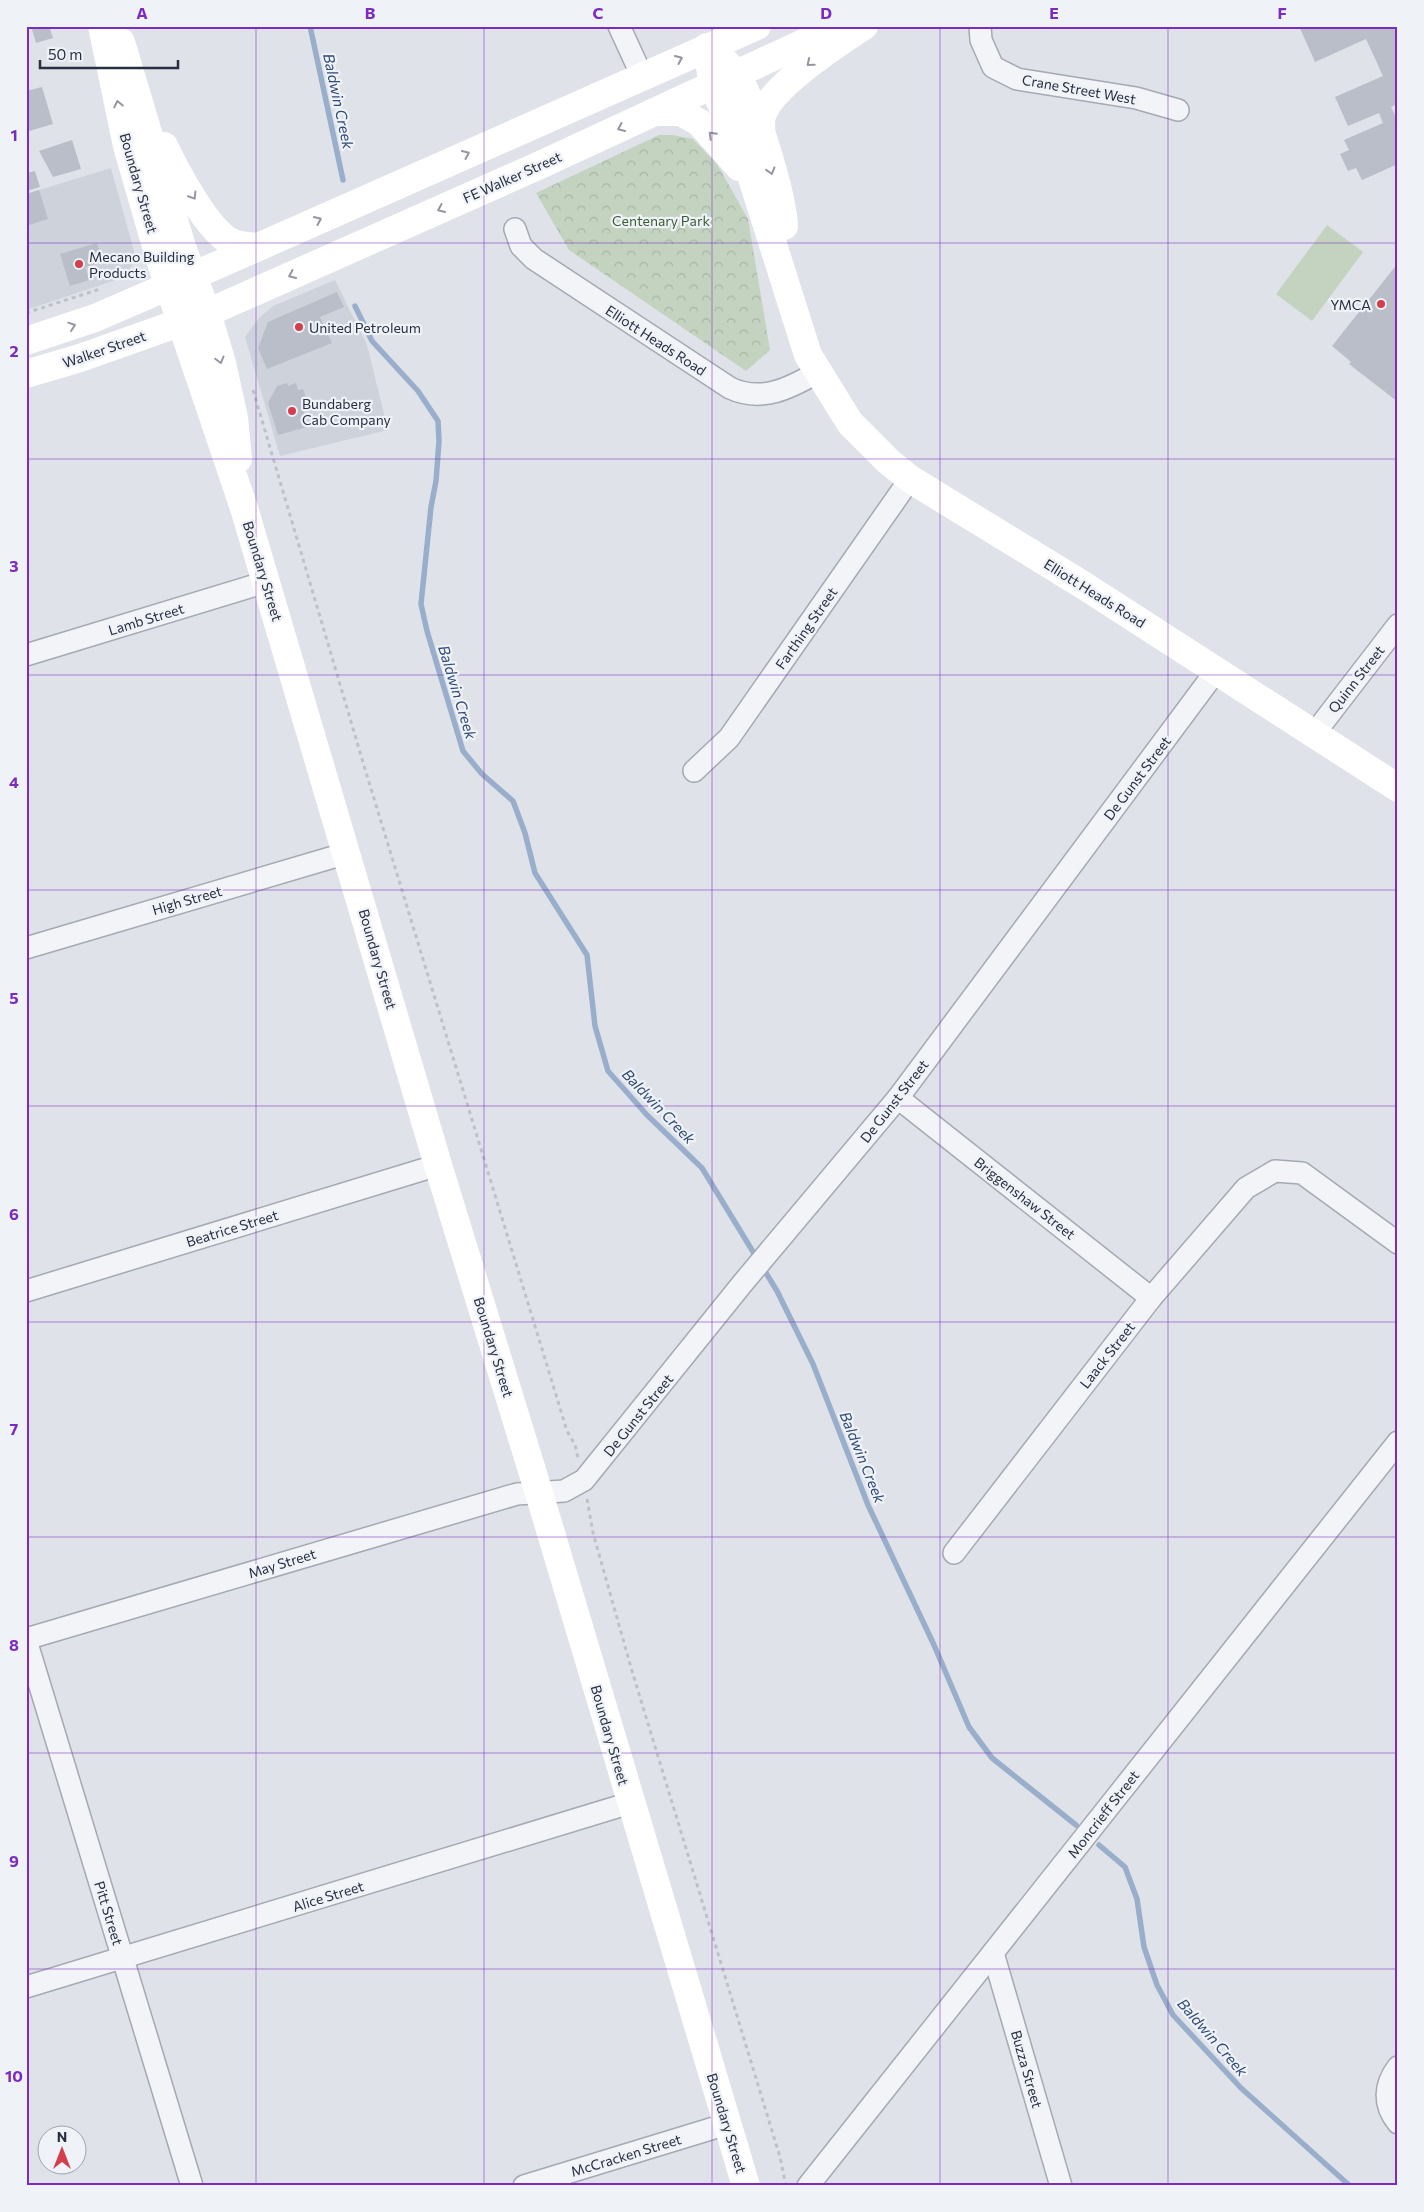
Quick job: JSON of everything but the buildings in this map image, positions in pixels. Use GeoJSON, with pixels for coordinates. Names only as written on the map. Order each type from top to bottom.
{"type":"FeatureCollection","features":[{"type":"Feature","properties":{"kind":"street","name":"Boundary Street"},"geometry":{"type":"LineString","coordinates":[[102,26],[127,146],[181,281],[207,313],[222,363],[234,418],[244,508]]}},
{"type":"Feature","properties":{"kind":"street","name":"Boundary Street"},"geometry":{"type":"LineString","coordinates":[[116,26],[182,247],[182,322],[244,508],[438,1165],[539,1493],[630,1803],[746,2186]]}},
{"type":"Feature","properties":{"kind":"street"},"geometry":{"type":"LineString","coordinates":[[619,26],[642,76]]}},
{"type":"Feature","properties":{"kind":"street"},"geometry":{"type":"LineString","coordinates":[[26,341],[95,318],[181,281],[757,26]]}},
{"type":"Feature","properties":{"kind":"street","name":"FE Walker Street"},"geometry":{"type":"LineString","coordinates":[[182,322],[207,313],[725,81],[840,26]]}},
{"type":"Feature","properties":{"kind":"street"},"geometry":{"type":"LineString","coordinates":[[761,139],[762,116],[777,94],[816,58],[864,26]]}},
{"type":"Feature","properties":{"kind":"street","name":"Crane Street West"},"geometry":{"type":"LineString","coordinates":[[980,26],[981,40],[993,67],[1017,79],[1136,98],[1178,110]]}},
{"type":"Feature","properties":{"kind":"street","name":"Elliott Heads Road"},"geometry":{"type":"LineString","coordinates":[[709,46],[725,81],[745,156],[788,288],[799,330],[818,372],[850,423],[888,461],[910,479],[1084,585],[1398,788]]}},
{"type":"Feature","properties":{"kind":"street","name":"Elliott Heads Road"},"geometry":{"type":"LineString","coordinates":[[725,81],[746,94],[781,204],[788,288]]}},
{"type":"Feature","properties":{"kind":"street"},"geometry":{"type":"LineString","coordinates":[[136,91],[175,168],[209,220],[230,241],[258,247]]}},
{"type":"Feature","properties":{"kind":"street"},"geometry":{"type":"LineString","coordinates":[[656,112],[681,112],[700,123],[735,162],[761,202]]}},
{"type":"Feature","properties":{"kind":"street","name":"Elliott Heads Road"},"geometry":{"type":"LineString","coordinates":[[515,229],[521,246],[534,259],[736,391],[753,396],[767,394],[795,385],[818,372]]}},
{"type":"Feature","properties":{"kind":"street","name":"Walker Street"},"geometry":{"type":"LineString","coordinates":[[26,374],[80,358],[182,322]]}},
{"type":"Feature","properties":{"kind":"street","name":"Farthing Street"},"geometry":{"type":"LineString","coordinates":[[694,771],[729,738],[910,479]]}},
{"type":"Feature","properties":{"kind":"street","name":"Lamb Street"},"geometry":{"type":"LineString","coordinates":[[26,655],[266,582]]}},
{"type":"Feature","properties":{"kind":"street","name":"Quinn Street"},"geometry":{"type":"LineString","coordinates":[[1314,734],[1398,625]]}},
{"type":"Feature","properties":{"kind":"street","name":"De Gunst Street"},"geometry":{"type":"LineString","coordinates":[[539,1493],[564,1491],[576,1487],[594,1470],[742,1284],[898,1098],[1216,671]]}},
{"type":"Feature","properties":{"kind":"street","name":"High Street"},"geometry":{"type":"LineString","coordinates":[[26,948],[347,853]]}},
{"type":"Feature","properties":{"kind":"street","name":"Briggenshaw Street"},"geometry":{"type":"LineString","coordinates":[[898,1098],[1151,1298]]}},
{"type":"Feature","properties":{"kind":"street","name":"Beatrice Street"},"geometry":{"type":"LineString","coordinates":[[26,1291],[438,1165]]}},
{"type":"Feature","properties":{"kind":"street","name":"Laack Street"},"geometry":{"type":"LineString","coordinates":[[954,1553],[1151,1298],[1246,1188],[1275,1171],[1302,1173],[1398,1243]]}},
{"type":"Feature","properties":{"kind":"street","name":"Moncrieff Street"},"geometry":{"type":"LineString","coordinates":[[808,2186],[1398,1442]]}},
{"type":"Feature","properties":{"kind":"street","name":"May Street"},"geometry":{"type":"LineString","coordinates":[[26,1640],[516,1494],[539,1493]]}},
{"type":"Feature","properties":{"kind":"street","name":"Pitt Street"},"geometry":{"type":"LineString","coordinates":[[26,1640],[192,2186]]}},
{"type":"Feature","properties":{"kind":"street","name":"Alice Street"},"geometry":{"type":"LineString","coordinates":[[26,1987],[630,1803]]}},
{"type":"Feature","properties":{"kind":"street","name":"Buzza Street"},"geometry":{"type":"LineString","coordinates":[[993,1953],[1061,2186]]}},
{"type":"Feature","properties":{"kind":"street"},"geometry":{"type":"LineString","coordinates":[[1398,2066],[1390,2081],[1386,2104],[1390,2114],[1398,2123]]}},
{"type":"Feature","properties":{"kind":"street","name":"McCracken Street"},"geometry":{"type":"LineString","coordinates":[[524,2186],[727,2124]]}},
{"type":"Feature","properties":{"kind":"path"},"geometry":{"type":"LineString","coordinates":[[26,313],[108,286]]}},
{"type":"Feature","properties":{"kind":"path"},"geometry":{"type":"LineString","coordinates":[[253,390],[379,815]]}},
{"type":"Feature","properties":{"kind":"shaded area"},"geometry":{"type":"Polygon","coordinates":[[[111,168],[136,258],[125,277],[26,310],[26,194],[111,168]]]}},
{"type":"Feature","properties":{"kind":"shaded area"},"geometry":{"type":"Polygon","coordinates":[[[335,280],[367,345],[388,430],[280,456],[245,337],[259,318],[273,306],[335,280]]]}},
{"type":"Feature","properties":{"kind":"green space","name":"Centenary Park"},"geometry":{"type":"Polygon","coordinates":[[[659,135],[673,135],[693,139],[717,164],[748,219],[770,350],[746,371],[569,250],[536,193],[659,135]]]}},
{"type":"Feature","properties":{"kind":"green space"},"geometry":{"type":"Polygon","coordinates":[[[1327,225],[1363,252],[1312,321],[1276,294],[1327,225]]]}},
{"type":"Feature","properties":{"kind":"waterway","name":"Baldwin Creek"},"geometry":{"type":"LineString","coordinates":[[310,26],[343,180]]}},
{"type":"Feature","properties":{"kind":"waterway","name":"Baldwin Creek"},"geometry":{"type":"LineString","coordinates":[[355,306],[372,341],[418,391],[438,421],[439,441],[436,481],[431,507],[421,604],[427,631],[463,751],[482,774],[513,801],[525,833],[535,873],[587,955],[595,1026],[608,1071],[647,1115],[702,1168],[758,1260]]}},
{"type":"Feature","properties":{"kind":"waterway","name":"Baldwin Creek"},"geometry":{"type":"LineString","coordinates":[[763,1268],[777,1291],[813,1364],[868,1505],[934,1645],[969,1727],[992,1758],[1076,1825]]}},
{"type":"Feature","properties":{"kind":"waterway","name":"Baldwin Creek"},"geometry":{"type":"LineString","coordinates":[[1099,1845],[1125,1867],[1137,1899],[1144,1947],[1157,1985],[1173,2015],[1241,2088],[1350,2186]]}},
{"type":"Feature","properties":{"kind":"place","name":"Mecano Building Products"},"geometry":{"type":"Point","coordinates":[79,264]}},
{"type":"Feature","properties":{"kind":"place","name":"YMCA"},"geometry":{"type":"Point","coordinates":[1381,304]}},
{"type":"Feature","properties":{"kind":"place","name":"United Petroleum"},"geometry":{"type":"Point","coordinates":[299,327]}},
{"type":"Feature","properties":{"kind":"place","name":"Bundaberg Cab Company"},"geometry":{"type":"Point","coordinates":[292,411]}}]}
